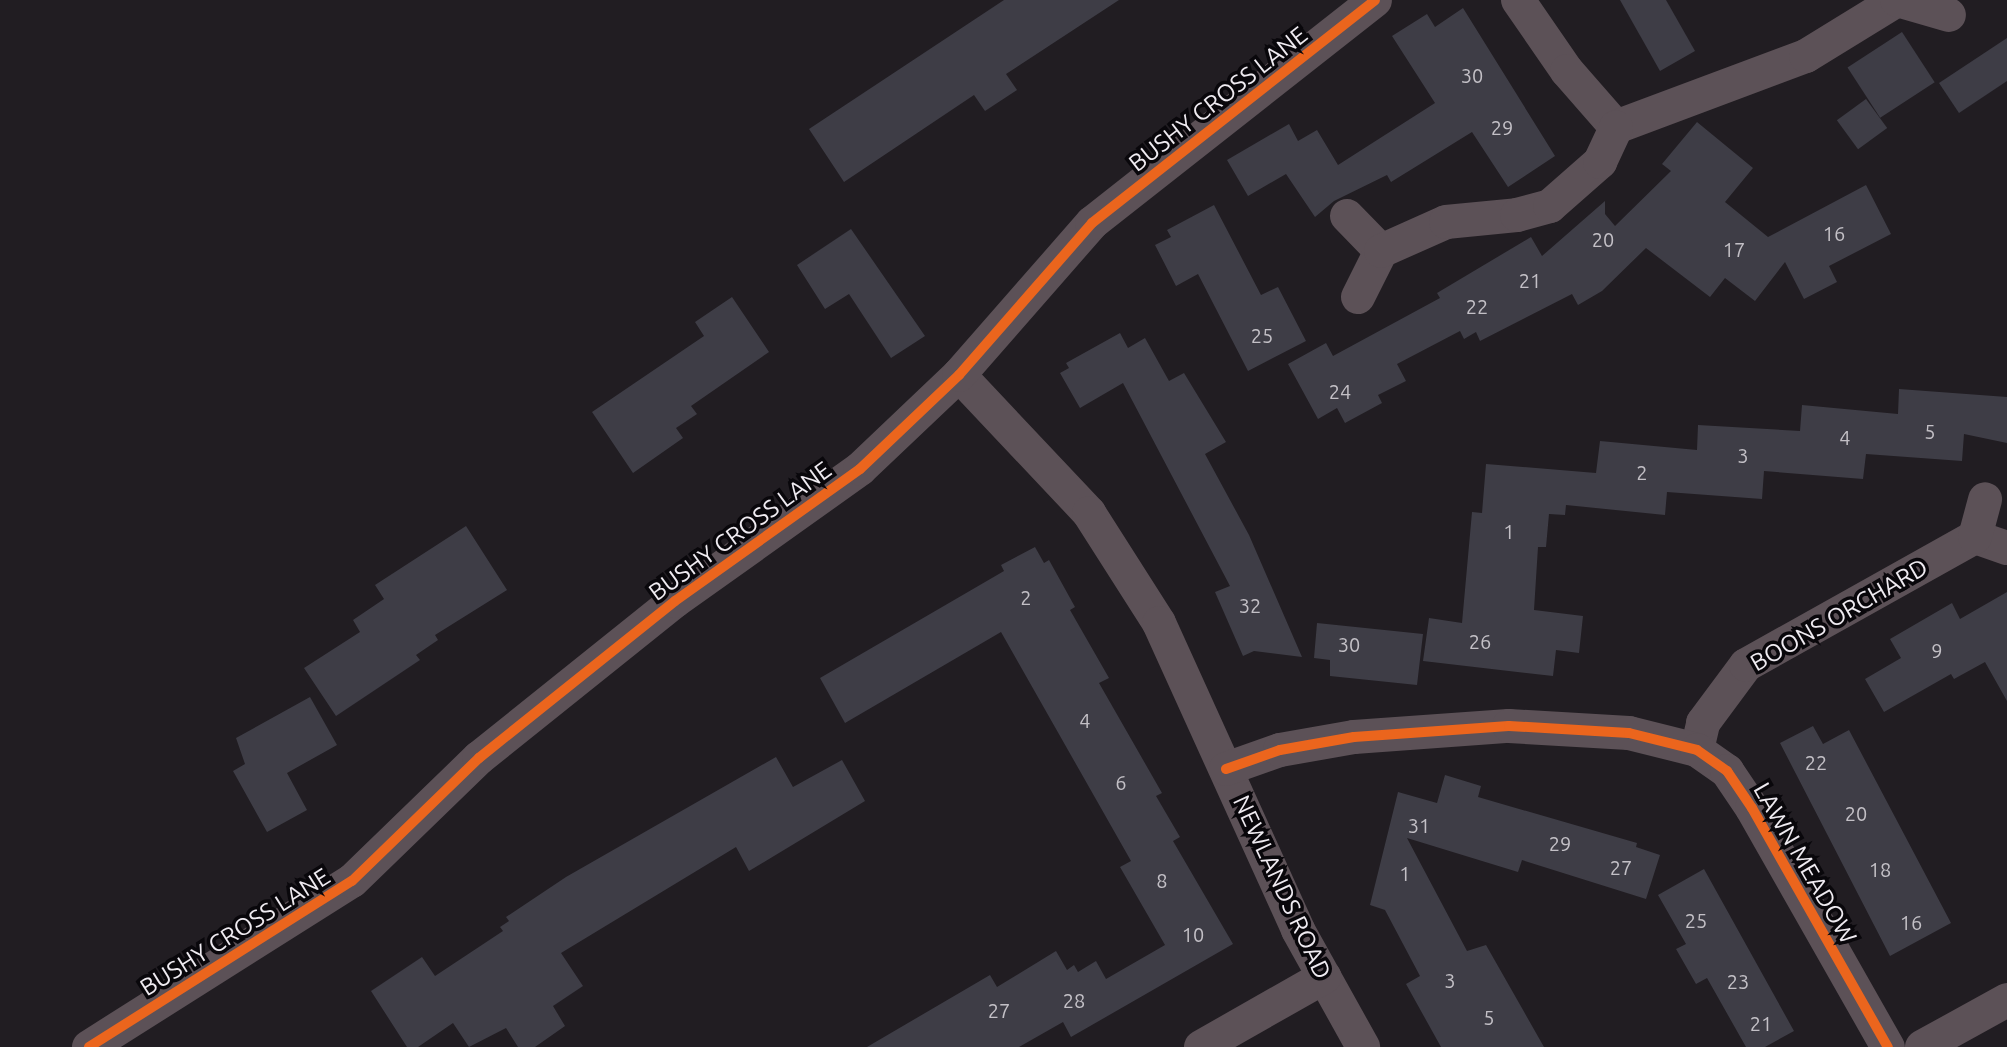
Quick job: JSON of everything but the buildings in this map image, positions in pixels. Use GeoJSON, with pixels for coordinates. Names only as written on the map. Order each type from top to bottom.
{"type":"FeatureCollection","features":[{"type":"Feature","properties":{"kind":"street","name":"BUSHY CROSS LANE"},"geometry":{"type":"LineString","coordinates":[[107,1043],[352,881],[479,758],[675,601],[860,469],[959,375],[1092,223],[1375,0]]}},
{"type":"Feature","properties":{"kind":"street"},"geometry":{"type":"LineString","coordinates":[[1518,0],[1567,71],[1616,127]]}},
{"type":"Feature","properties":{"kind":"street"},"geometry":{"type":"LineString","coordinates":[[1358,297],[1381,251],[1446,222],[1517,215],[1550,206],[1600,162],[1616,127],[1806,56],[1897,0],[1949,15]]}},
{"type":"Feature","properties":{"kind":"street"},"geometry":{"type":"LineString","coordinates":[[1347,216],[1381,251]]}},
{"type":"Feature","properties":{"kind":"street","name":"NEWLANDS ROAD"},"geometry":{"type":"LineString","coordinates":[[959,375],[1089,513],[1159,623],[1324,977],[1363,1047]]}},
{"type":"Feature","properties":{"kind":"street"},"geometry":{"type":"LineString","coordinates":[[1985,499],[1975,537],[2007,548]]}},
{"type":"Feature","properties":{"kind":"street","name":"BOONS ORCHARD"},"geometry":{"type":"LineString","coordinates":[[1697,750],[1703,723],[1746,665],[1975,537]]}},
{"type":"Feature","properties":{"kind":"street","name":"LAWN MEADOW"},"geometry":{"type":"LineString","coordinates":[[1226,769],[1280,750],[1354,737],[1509,726],[1629,733],[1697,750],[1727,771],[1752,808],[1888,1047]]}},
{"type":"Feature","properties":{"kind":"street"},"geometry":{"type":"LineString","coordinates":[[1201,1047],[1324,977]]}},
{"type":"Feature","properties":{"kind":"street"},"geometry":{"type":"LineString","coordinates":[[1922,1047],[2007,1000]]}},
{"type":"Feature","properties":{"kind":"cycle path"},"geometry":{"type":"LineString","coordinates":[[89,1047],[352,881],[479,758],[675,601],[860,469],[959,375],[1092,223],[1375,0]]}},
{"type":"Feature","properties":{"kind":"cycle path"},"geometry":{"type":"LineString","coordinates":[[1226,769],[1280,750],[1354,737],[1509,726],[1629,733],[1697,750],[1727,771],[1752,808],[1888,1047]]}}]}
